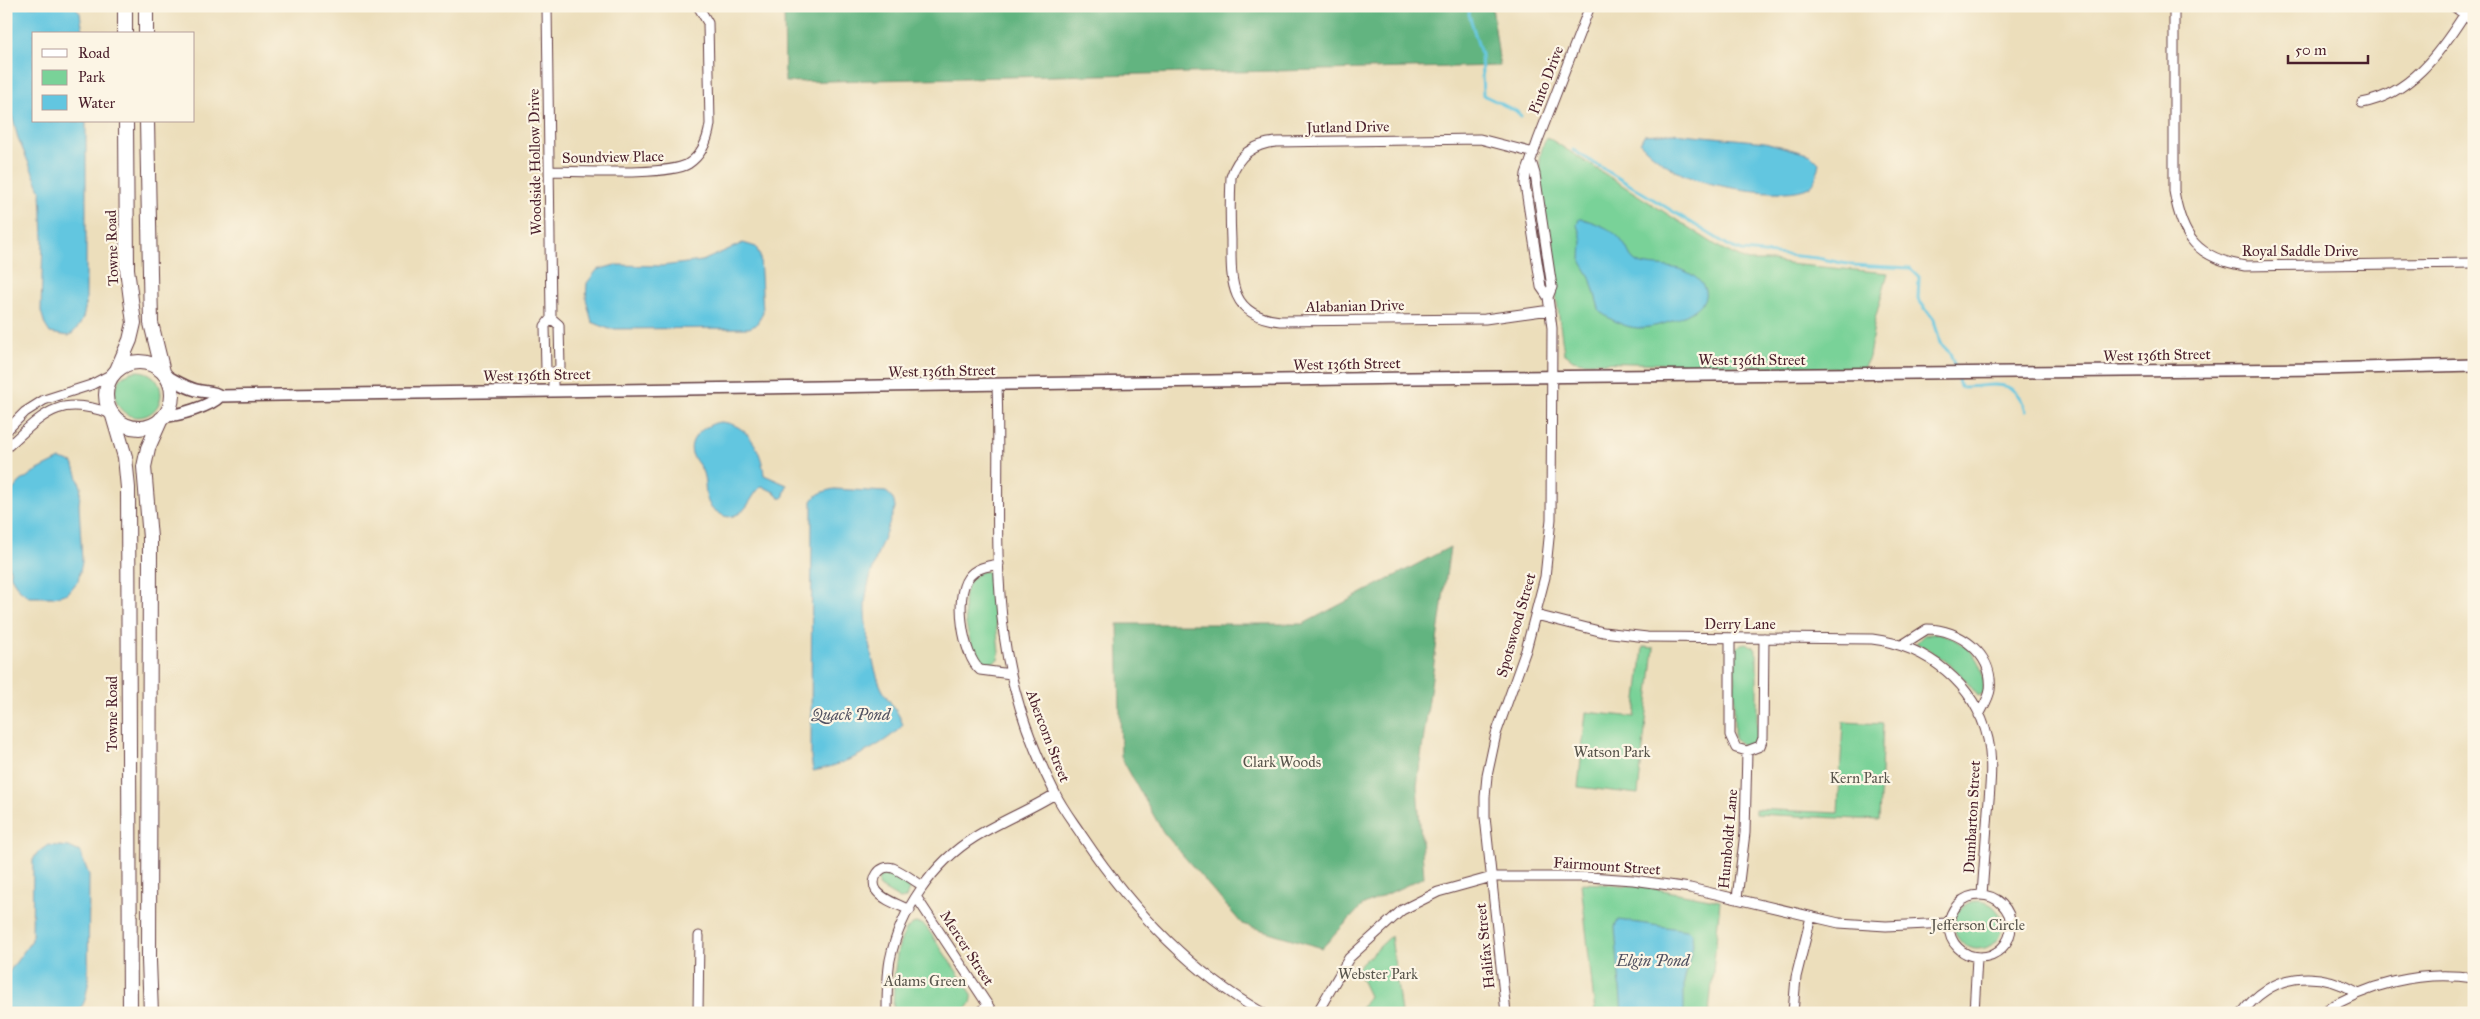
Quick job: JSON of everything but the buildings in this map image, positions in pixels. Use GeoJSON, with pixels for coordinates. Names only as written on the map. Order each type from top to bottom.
{"type":"FeatureCollection","features":[{"type":"Feature","properties":{"kind":"main road"},"geometry":{"type":"LineString","coordinates":[[124,6],[125,32]]}},
{"type":"Feature","properties":{"kind":"main road"},"geometry":{"type":"LineString","coordinates":[[146,6],[146,32]]}},
{"type":"Feature","properties":{"kind":"main road","name":"Towne Road"},"geometry":{"type":"LineString","coordinates":[[115,371],[130,340],[134,323],[128,269],[126,122]]}},
{"type":"Feature","properties":{"kind":"main road"},"geometry":{"type":"LineString","coordinates":[[147,122],[151,318],[172,396],[148,448],[144,467],[150,538],[149,961],[151,1013]]}},
{"type":"Feature","properties":{"kind":"main road"},"geometry":{"type":"LineString","coordinates":[[163,418],[155,424],[140,428],[125,426],[112,415],[106,403],[106,390],[115,371],[124,365],[140,362],[157,367],[165,374]]}},
{"type":"Feature","properties":{"kind":"main road","name":"Towne Road"},"geometry":{"type":"LineString","coordinates":[[112,415],[125,457],[128,488],[130,1013]]}},
{"type":"Feature","properties":{"kind":"street","name":"Woodside Hollow Drive"},"geometry":{"type":"LineString","coordinates":[[547,6],[551,318],[545,326],[546,370],[552,373]]}},
{"type":"Feature","properties":{"kind":"street","name":"Soundview Place"},"geometry":{"type":"LineString","coordinates":[[549,171],[668,171],[688,164],[698,155],[708,137],[710,124],[708,23],[698,6]]}},
{"type":"Feature","properties":{"kind":"street","name":"Pinto Drive"},"geometry":{"type":"LineString","coordinates":[[1552,376],[1550,310],[1548,297],[1541,287],[1525,184],[1526,174],[1532,164],[1534,153],[1590,6]]}},
{"type":"Feature","properties":{"kind":"street","name":"Royal Saddle Drive"},"geometry":{"type":"LineString","coordinates":[[2174,6],[2174,191],[2178,216],[2186,234],[2195,245],[2210,256],[2224,262],[2245,266],[2474,263]]}},
{"type":"Feature","properties":{"kind":"street"},"geometry":{"type":"LineString","coordinates":[[2453,6],[2474,21]]}},
{"type":"Feature","properties":{"kind":"street"},"geometry":{"type":"LineString","coordinates":[[2362,103],[2391,95],[2415,77],[2440,51],[2464,15]]}},
{"type":"Feature","properties":{"kind":"street","name":"Jutland Drive"},"geometry":{"type":"LineString","coordinates":[[1230,230],[1230,186],[1234,169],[1250,149],[1267,142],[1480,139],[1534,153]]}},
{"type":"Feature","properties":{"kind":"street","name":"Alabanian Drive"},"geometry":{"type":"LineString","coordinates":[[1230,230],[1232,285],[1245,308],[1259,318],[1280,321],[1485,319],[1550,310]]}},
{"type":"Feature","properties":{"kind":"street","name":"Woodside Hollow Drive"},"geometry":{"type":"LineString","coordinates":[[551,318],[559,325],[560,342],[560,368],[552,373]]}},
{"type":"Feature","properties":{"kind":"street","name":"West 136th Street"},"geometry":{"type":"LineString","coordinates":[[165,374],[189,388],[204,392],[215,392],[220,396],[1552,376],[1957,373],[2474,365]]}},
{"type":"Feature","properties":{"kind":"street"},"geometry":{"type":"LineString","coordinates":[[6,431],[25,412],[44,400],[91,385],[115,371]]}},
{"type":"Feature","properties":{"kind":"street","name":"Woodside Hollow Drive"},"geometry":{"type":"LineString","coordinates":[[552,373],[553,390]]}},
{"type":"Feature","properties":{"kind":"street","name":"Spotswood Street"},"geometry":{"type":"LineString","coordinates":[[1492,877],[1485,816],[1487,776],[1502,714],[1521,665],[1545,577],[1551,519],[1552,376]]}},
{"type":"Feature","properties":{"kind":"street","name":"Abercorn Street"},"geometry":{"type":"LineString","coordinates":[[997,385],[999,564],[1004,635],[1011,674],[1026,725],[1055,794],[1104,867],[1169,942],[1211,978],[1263,1013]]}},
{"type":"Feature","properties":{"kind":"street","name":"West 136th Street"},"geometry":{"type":"LineString","coordinates":[[163,418],[177,416],[216,401],[220,396]]}},
{"type":"Feature","properties":{"kind":"street"},"geometry":{"type":"LineString","coordinates":[[6,448],[42,417],[66,406],[85,406],[112,415]]}},
{"type":"Feature","properties":{"kind":"street"},"geometry":{"type":"LineString","coordinates":[[999,564],[974,572],[964,585],[961,601],[965,641],[970,658],[980,670],[1011,674]]}},
{"type":"Feature","properties":{"kind":"street","name":"Derry Lane"},"geometry":{"type":"LineString","coordinates":[[1536,615],[1627,635],[1730,638],[1858,637],[1902,645],[1917,651],[1941,665]]}},
{"type":"Feature","properties":{"kind":"street"},"geometry":{"type":"LineString","coordinates":[[1902,645],[1927,629],[1953,633],[1969,642],[1980,655],[1989,672],[1989,694],[1979,715]]}},
{"type":"Feature","properties":{"kind":"street"},"geometry":{"type":"LineString","coordinates":[[1730,638],[1730,735],[1736,748],[1747,751],[1760,746],[1763,738],[1764,638]]}},
{"type":"Feature","properties":{"kind":"street","name":"Dumbarton Street"},"geometry":{"type":"LineString","coordinates":[[1941,665],[1963,689],[1979,715],[1988,740],[1990,758],[1982,895]]}},
{"type":"Feature","properties":{"kind":"street","name":"Humboldt Lane"},"geometry":{"type":"LineString","coordinates":[[1737,898],[1745,833],[1747,751]]}},
{"type":"Feature","properties":{"kind":"street"},"geometry":{"type":"LineString","coordinates":[[887,1013],[890,959],[903,922],[923,886],[945,860],[973,838],[1055,794]]}},
{"type":"Feature","properties":{"kind":"street"},"geometry":{"type":"LineString","coordinates":[[910,910],[894,903],[877,891],[874,885],[875,877],[880,870],[893,868],[923,886]]}},
{"type":"Feature","properties":{"kind":"street","name":"Fairmount Street"},"geometry":{"type":"LineString","coordinates":[[1317,1013],[1349,958],[1390,919],[1409,906],[1438,892],[1492,877],[1589,877],[1633,880],[1737,898],[1811,917],[1860,925],[1948,923]]}},
{"type":"Feature","properties":{"kind":"street","name":"Halifax Street"},"geometry":{"type":"LineString","coordinates":[[1492,877],[1506,1013]]}},
{"type":"Feature","properties":{"kind":"street"},"geometry":{"type":"LineString","coordinates":[[1982,895],[1998,901],[2006,908],[2011,921],[2011,930],[2002,948],[1993,955],[1977,958],[1959,950],[1949,933],[1948,923],[1952,911],[1958,903],[1965,898],[1982,895]]}},
{"type":"Feature","properties":{"kind":"street","name":"Mercer Street"},"geometry":{"type":"LineString","coordinates":[[916,898],[991,1009]]}},
{"type":"Feature","properties":{"kind":"street"},"geometry":{"type":"LineString","coordinates":[[1793,1013],[1796,977],[1811,917]]}},
{"type":"Feature","properties":{"kind":"street"},"geometry":{"type":"LineString","coordinates":[[698,936],[698,1013]]}},
{"type":"Feature","properties":{"kind":"street"},"geometry":{"type":"LineString","coordinates":[[1974,1013],[1977,958]]}},
{"type":"Feature","properties":{"kind":"street"},"geometry":{"type":"LineString","coordinates":[[2321,1013],[2357,992],[2417,978],[2444,976],[2474,978]]}},
{"type":"Feature","properties":{"kind":"street"},"geometry":{"type":"LineString","coordinates":[[2242,1013],[2257,997],[2271,987],[2297,978],[2329,980],[2357,992]]}},
{"type":"Feature","properties":{"kind":"street"},"geometry":{"type":"LineString","coordinates":[[978,1013],[991,1009]]}},
{"type":"Feature","properties":{"kind":"green space"},"geometry":{"type":"Polygon","coordinates":[[[784,6],[1492,6],[1500,66],[785,82],[784,6]]]}},
{"type":"Feature","properties":{"kind":"green space"},"geometry":{"type":"Polygon","coordinates":[[[1547,137],[1722,249],[1748,261],[1773,261],[1888,273],[1875,319],[1869,357],[1863,369],[1582,362],[1573,360],[1564,353],[1541,187],[1540,161],[1547,137]]]}},
{"type":"Feature","properties":{"kind":"green space"},"geometry":{"type":"Polygon","coordinates":[[[138,371],[151,375],[157,381],[161,394],[157,407],[151,413],[138,417],[125,413],[119,407],[115,394],[119,381],[125,375],[138,371]]]}},
{"type":"Feature","properties":{"kind":"green space","name":"Clark Woods"},"geometry":{"type":"Polygon","coordinates":[[[1450,547],[1417,786],[1424,877],[1362,906],[1322,948],[1242,924],[1163,832],[1121,757],[1118,624],[1303,624],[1450,547]]]}},
{"type":"Feature","properties":{"kind":"green space"},"geometry":{"type":"Polygon","coordinates":[[[983,571],[989,572],[992,578],[999,653],[998,659],[987,666],[979,664],[970,642],[964,613],[964,599],[967,587],[973,577],[983,571]]]}},
{"type":"Feature","properties":{"kind":"green space"},"geometry":{"type":"Polygon","coordinates":[[[1939,633],[1959,642],[1974,655],[1982,672],[1984,693],[1978,696],[1951,665],[1916,643],[1924,635],[1939,633]]]}},
{"type":"Feature","properties":{"kind":"green space"},"geometry":{"type":"Polygon","coordinates":[[[1747,643],[1753,647],[1757,654],[1757,736],[1754,743],[1744,746],[1734,739],[1734,649],[1747,643]]]}},
{"type":"Feature","properties":{"kind":"green space","name":"Watson Park"},"geometry":{"type":"Polygon","coordinates":[[[1643,647],[1654,648],[1638,794],[1578,787],[1586,712],[1635,717],[1643,647]]]}},
{"type":"Feature","properties":{"kind":"green space","name":"Kern Park"},"geometry":{"type":"Polygon","coordinates":[[[1843,722],[1883,724],[1879,820],[1755,814],[1755,809],[1838,813],[1843,722]]]}},
{"type":"Feature","properties":{"kind":"green space"},"geometry":{"type":"Polygon","coordinates":[[[889,873],[910,886],[906,898],[900,899],[878,886],[879,876],[889,873]]]}},
{"type":"Feature","properties":{"kind":"green space"},"geometry":{"type":"Polygon","coordinates":[[[1581,883],[1641,886],[1720,901],[1709,1013],[1595,1013],[1581,883]]]}},
{"type":"Feature","properties":{"kind":"green space","name":"Jefferson Circle"},"geometry":{"type":"Polygon","coordinates":[[[1973,901],[1983,901],[1995,908],[2002,920],[2002,930],[1995,942],[1983,949],[1973,949],[1965,945],[1958,938],[1954,930],[1954,920],[1958,912],[1965,905],[1973,901]]]}},
{"type":"Feature","properties":{"kind":"green space","name":"Adams Green"},"geometry":{"type":"Polygon","coordinates":[[[915,923],[922,924],[927,928],[972,994],[971,1003],[959,1013],[893,1013],[894,977],[898,949],[907,928],[915,923]]]}},
{"type":"Feature","properties":{"kind":"green space","name":"Webster Park"},"geometry":{"type":"Polygon","coordinates":[[[1391,936],[1401,1013],[1358,1013],[1369,996],[1356,969],[1391,936]]]}},
{"type":"Feature","properties":{"kind":"water"},"geometry":{"type":"Polygon","coordinates":[[[6,6],[75,6],[80,13],[83,32],[32,32],[32,122],[86,122],[86,302],[82,321],[69,336],[50,333],[45,325],[41,311],[43,238],[41,192],[18,138],[6,94],[6,6]]]}},
{"type":"Feature","properties":{"kind":"water"},"geometry":{"type":"Polygon","coordinates":[[[1673,133],[1765,142],[1811,155],[1819,163],[1816,176],[1814,182],[1809,187],[1798,191],[1782,192],[1744,190],[1691,178],[1664,163],[1640,143],[1644,135],[1673,133]]]}},
{"type":"Feature","properties":{"kind":"water"},"geometry":{"type":"Polygon","coordinates":[[[1579,219],[1596,223],[1611,231],[1620,239],[1632,258],[1640,263],[1675,268],[1693,276],[1701,283],[1705,293],[1703,302],[1684,316],[1658,325],[1638,328],[1623,325],[1600,312],[1590,277],[1581,262],[1582,240],[1577,225],[1579,219]]]}},
{"type":"Feature","properties":{"kind":"water"},"geometry":{"type":"Polygon","coordinates":[[[743,243],[756,247],[760,256],[763,312],[756,325],[749,328],[609,329],[592,322],[586,299],[587,283],[597,270],[615,265],[662,266],[702,261],[743,243]]]}},
{"type":"Feature","properties":{"kind":"water"},"geometry":{"type":"Polygon","coordinates":[[[720,422],[738,427],[752,440],[757,448],[764,475],[787,485],[783,498],[779,498],[774,492],[762,486],[743,511],[738,514],[727,517],[713,509],[707,500],[703,473],[691,450],[694,438],[698,433],[714,423],[720,422]]]}},
{"type":"Feature","properties":{"kind":"water"},"geometry":{"type":"Polygon","coordinates":[[[60,459],[73,463],[81,487],[79,504],[82,562],[78,581],[68,593],[54,597],[29,597],[19,589],[11,577],[6,547],[6,504],[10,493],[20,482],[34,472],[60,459]]]}},
{"type":"Feature","properties":{"kind":"water","name":"Quack Pond"},"geometry":{"type":"Polygon","coordinates":[[[834,489],[886,492],[894,501],[895,508],[871,573],[865,611],[866,627],[879,682],[903,725],[885,740],[861,754],[836,765],[813,771],[811,757],[812,501],[819,494],[834,489]]]}},
{"type":"Feature","properties":{"kind":"water"},"geometry":{"type":"Polygon","coordinates":[[[48,845],[69,847],[80,852],[89,875],[88,985],[85,999],[81,1008],[73,1012],[55,1014],[6,1013],[6,976],[32,940],[33,860],[37,853],[48,845]]]}},
{"type":"Feature","properties":{"kind":"water","name":"Elgin Pond"},"geometry":{"type":"Polygon","coordinates":[[[1618,920],[1687,930],[1692,933],[1693,945],[1684,982],[1684,1013],[1622,1013],[1615,927],[1618,920]]]}},
{"type":"Feature","properties":{"kind":"waterway"},"geometry":{"type":"LineString","coordinates":[[1470,6],[1469,14],[1481,54],[1483,95],[1516,111],[1521,116]]}},
{"type":"Feature","properties":{"kind":"waterway"},"geometry":{"type":"LineString","coordinates":[[1573,150],[1731,247],[1742,251],[1817,258],[1852,265],[1910,268],[1919,277],[1918,299],[1934,320],[1940,343],[1950,353],[1956,370]]}},
{"type":"Feature","properties":{"kind":"waterway"},"geometry":{"type":"LineString","coordinates":[[1957,376],[1960,387],[1991,385],[2007,387],[2014,391],[2021,399],[2026,411]]}}]}
